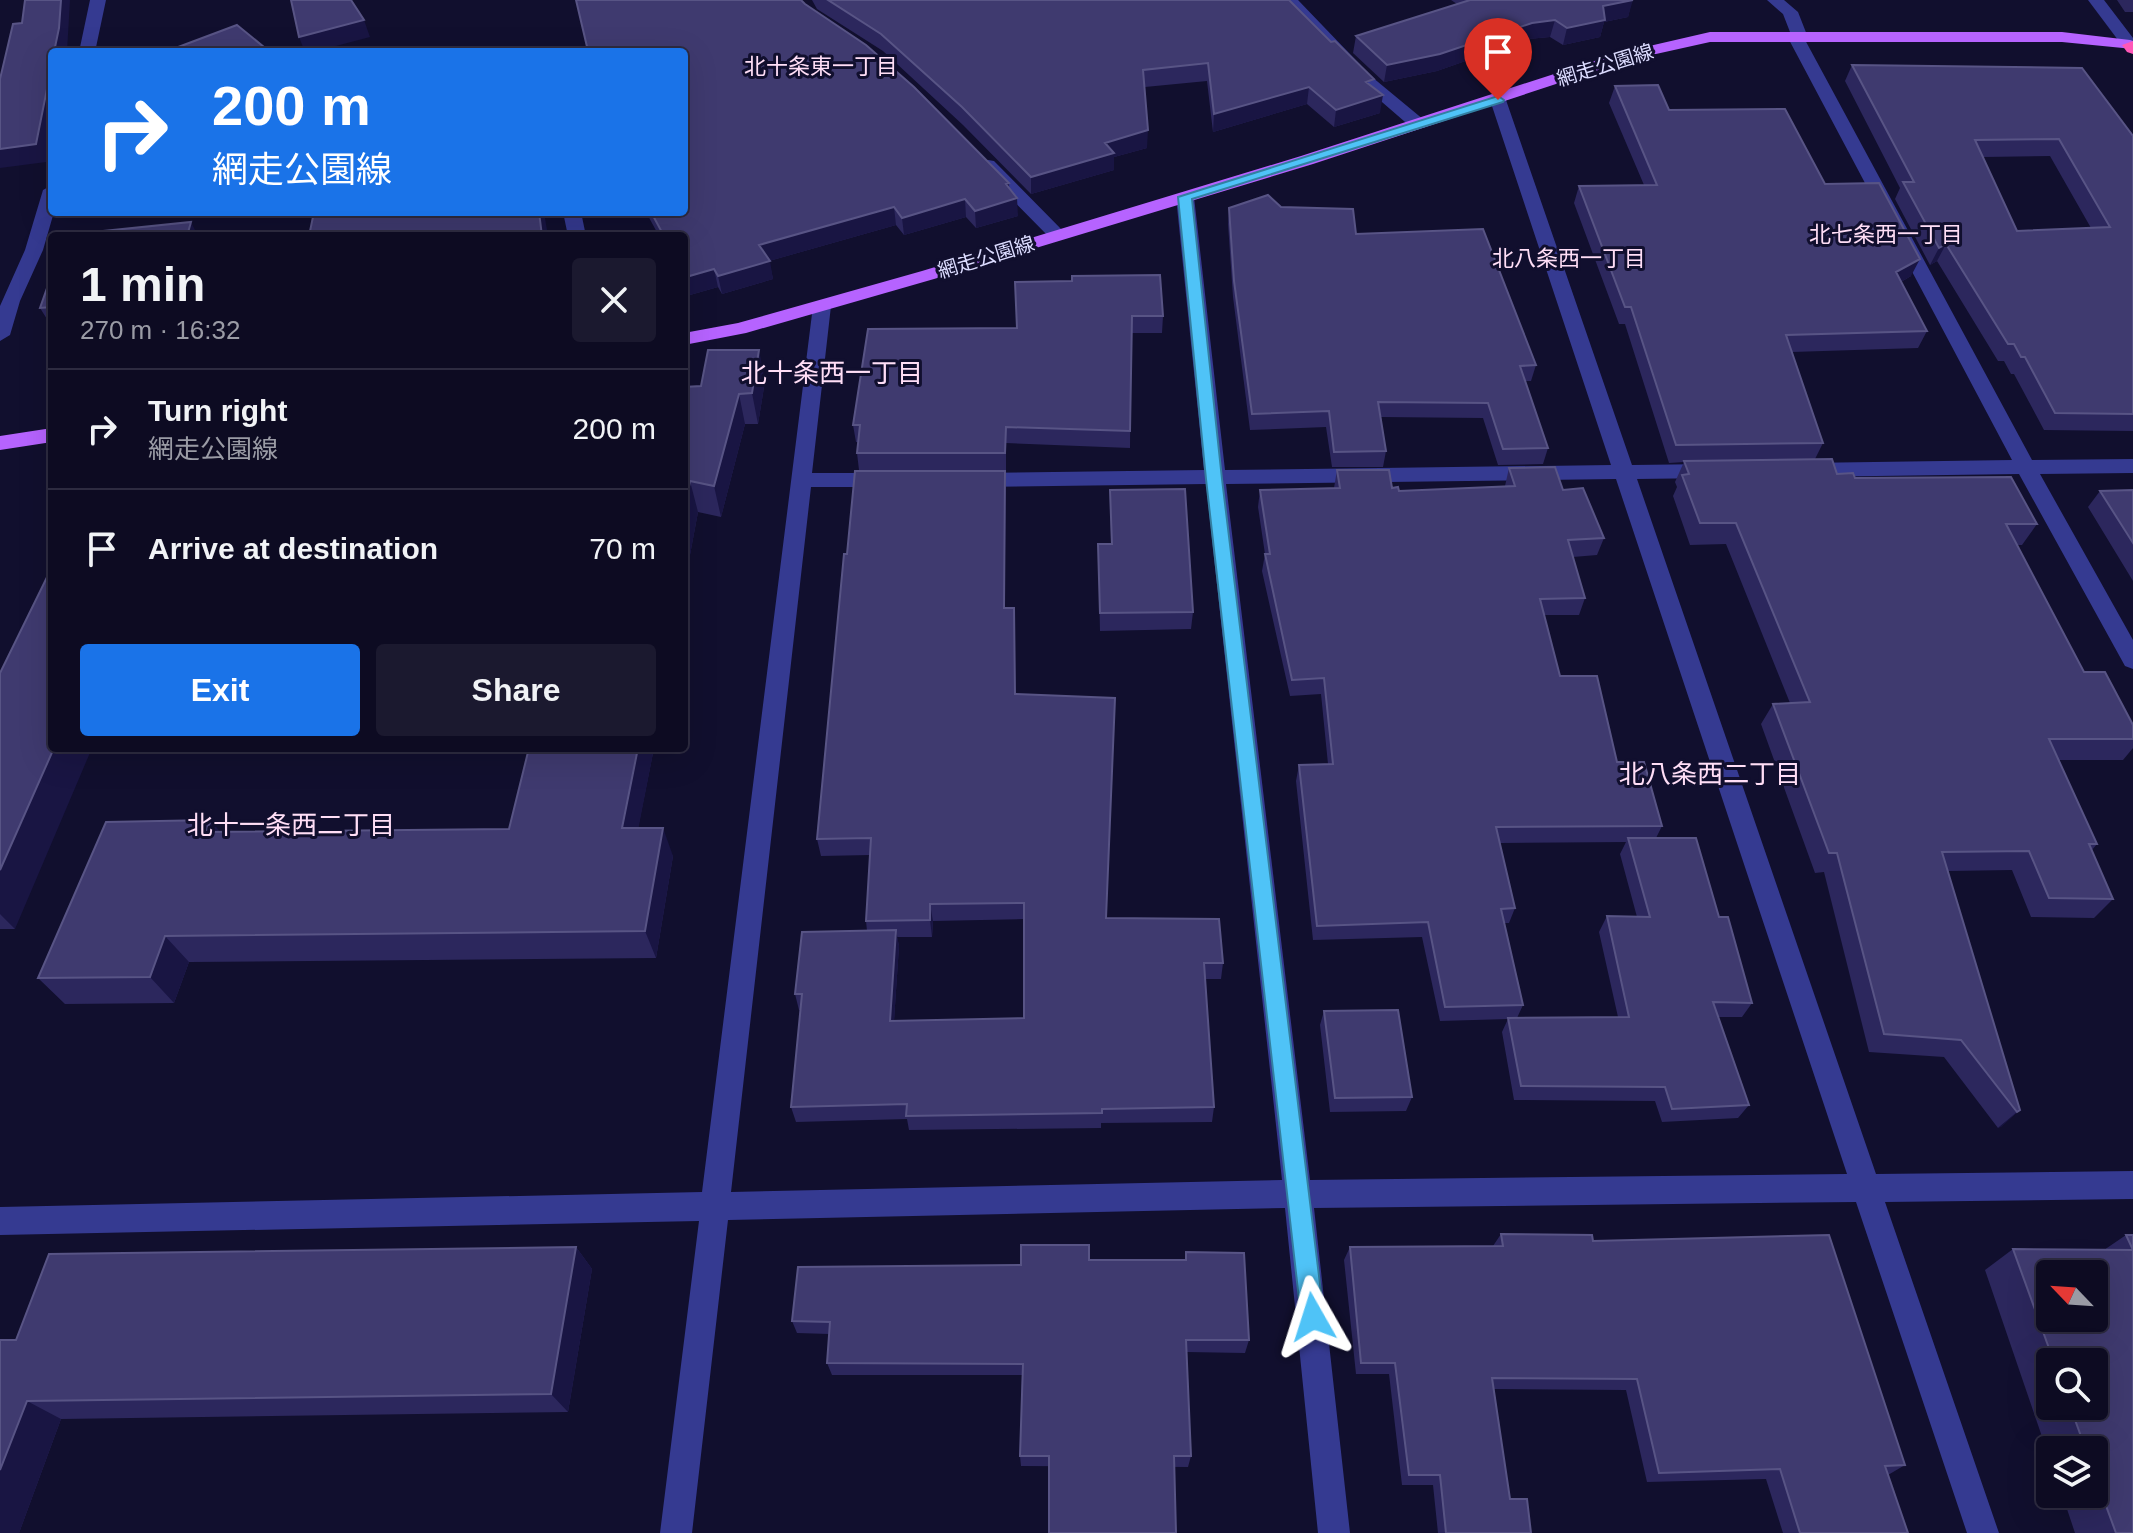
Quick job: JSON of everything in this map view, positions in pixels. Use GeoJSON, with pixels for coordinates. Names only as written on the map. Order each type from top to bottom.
{"type":"FeatureCollection","features":[{"type":"Feature","properties":{"kind":"main road","name":"網走公園線"},"geometry":{"type":"LineString","coordinates":[[688,338],[739,329],[822,306],[1498,100],[1625,56],[1710,37],[2062,37],[2132,47]]}},
{"type":"Feature","properties":{"kind":"main road"},"geometry":{"type":"LineString","coordinates":[[0,443],[48,436]]}},
{"type":"Feature","properties":{"kind":"street"},"geometry":{"type":"LineString","coordinates":[[88,48],[98,0]]}},
{"type":"Feature","properties":{"kind":"street"},"geometry":{"type":"LineString","coordinates":[[1290,0],[1366,80],[1418,124]]}},
{"type":"Feature","properties":{"kind":"street"},"geometry":{"type":"LineString","coordinates":[[1775,0],[1790,12],[1799,35],[1795,36],[2024,467],[2133,660]]}},
{"type":"Feature","properties":{"kind":"street"},"geometry":{"type":"LineString","coordinates":[[2096,0],[2132,47]]}},
{"type":"Feature","properties":{"kind":"street"},"geometry":{"type":"LineString","coordinates":[[1498,100],[1983,1533]]}},
{"type":"Feature","properties":{"kind":"street"},"geometry":{"type":"LineString","coordinates":[[976,153],[1057,235]]}},
{"type":"Feature","properties":{"kind":"street"},"geometry":{"type":"LineString","coordinates":[[1185,197],[1214,479],[1300,1194],[1334,1533]]}},
{"type":"Feature","properties":{"kind":"street"},"geometry":{"type":"LineString","coordinates":[[0,335],[11,301],[34,250],[48,203]]}},
{"type":"Feature","properties":{"kind":"street"},"geometry":{"type":"LineString","coordinates":[[676,1533],[822,306]]}},
{"type":"Feature","properties":{"kind":"street"},"geometry":{"type":"LineString","coordinates":[[1777,470],[2133,466]]}},
{"type":"Feature","properties":{"kind":"street"},"geometry":{"type":"LineString","coordinates":[[945,480],[1730,471]]}},
{"type":"Feature","properties":{"kind":"street"},"geometry":{"type":"LineString","coordinates":[[803,480],[897,480]]}},
{"type":"Feature","properties":{"kind":"street"},"geometry":{"type":"LineString","coordinates":[[0,1221],[1300,1194],[2133,1185]]}},
{"type":"Feature","properties":{"kind":"building"},"geometry":{"type":"Polygon","coordinates":[[[25,0],[61,0],[55,48],[48,48],[48,84],[36,144],[0,149],[0,79],[13,24],[22,23],[25,0]]]}},
{"type":"Feature","properties":{"kind":"building"},"geometry":{"type":"Polygon","coordinates":[[[291,0],[351,0],[364,20],[299,37],[291,0]]]}},
{"type":"Feature","properties":{"kind":"building"},"geometry":{"type":"Polygon","coordinates":[[[576,0],[801,0],[866,45],[914,87],[1009,183],[1006,184],[1017,198],[975,211],[965,199],[902,218],[894,207],[759,245],[770,261],[718,276],[714,269],[688,276],[688,232],[662,232],[653,216],[688,216],[688,48],[587,48],[576,0]]]}},
{"type":"Feature","properties":{"kind":"building"},"geometry":{"type":"Polygon","coordinates":[[[828,0],[1289,0],[1374,79],[1366,82],[1383,95],[1336,110],[1309,87],[1214,114],[1208,63],[1143,70],[1148,130],[1105,143],[1114,153],[1031,177],[962,107],[881,34],[828,0]]]}},
{"type":"Feature","properties":{"kind":"building"},"geometry":{"type":"Polygon","coordinates":[[[1470,0],[1633,0],[1603,6],[1605,20],[1567,28],[1555,20],[1532,23],[1440,54],[1387,65],[1356,36],[1470,0]]]}},
{"type":"Feature","properties":{"kind":"building"},"geometry":{"type":"Polygon","coordinates":[[[237,25],[265,48],[176,48],[237,25]]]}},
{"type":"Feature","properties":{"kind":"building"},"geometry":{"type":"Polygon","coordinates":[[[1852,65],[2082,68],[2133,136],[2133,414],[2055,413],[2025,357],[2021,357],[2014,344],[2008,344],[1946,244],[1939,248],[1903,182],[1914,182],[1852,65]],[[2059,139],[1975,140],[2017,231],[2110,227],[2059,139]]]}},
{"type":"Feature","properties":{"kind":"building"},"geometry":{"type":"Polygon","coordinates":[[[1658,85],[1669,110],[1785,109],[1825,184],[1879,183],[1920,259],[1896,272],[1927,331],[1786,335],[1823,443],[1676,445],[1631,307],[1625,307],[1579,186],[1657,185],[1615,86],[1658,85]]]}},
{"type":"Feature","properties":{"kind":"building"},"geometry":{"type":"Polygon","coordinates":[[[1268,195],[1281,207],[1353,209],[1356,234],[1483,229],[1536,365],[1520,366],[1548,448],[1503,449],[1488,403],[1378,402],[1386,451],[1334,452],[1329,411],[1252,414],[1234,281],[1229,208],[1268,195]]]}},
{"type":"Feature","properties":{"kind":"building"},"geometry":{"type":"Polygon","coordinates":[[[313,216],[540,216],[542,232],[310,232],[313,216]]]}},
{"type":"Feature","properties":{"kind":"building"},"geometry":{"type":"Polygon","coordinates":[[[191,222],[188,232],[94,232],[191,222]]]}},
{"type":"Feature","properties":{"kind":"building"},"geometry":{"type":"Polygon","coordinates":[[[1160,275],[1163,316],[1132,316],[1130,431],[1006,427],[1005,453],[857,453],[860,425],[853,425],[868,329],[1017,328],[1015,282],[1072,281],[1072,276],[1160,275]]]}},
{"type":"Feature","properties":{"kind":"building"},"geometry":{"type":"Polygon","coordinates":[[[48,285],[48,307],[40,308],[48,285]]]}},
{"type":"Feature","properties":{"kind":"building"},"geometry":{"type":"Polygon","coordinates":[[[708,350],[759,350],[752,393],[739,394],[714,486],[690,481],[688,492],[688,387],[701,386],[708,350]]]}},
{"type":"Feature","properties":{"kind":"building"},"geometry":{"type":"Polygon","coordinates":[[[1832,459],[1837,474],[1853,473],[1855,478],[2011,477],[2037,524],[2006,524],[2084,672],[2105,672],[2133,725],[2133,739],[2049,739],[2097,844],[2089,844],[2113,899],[2049,898],[2029,851],[1942,852],[2020,1110],[2017,1112],[1961,1040],[1884,1034],[1837,853],[1829,853],[1773,704],[1810,702],[1736,523],[1700,523],[1682,475],[1689,474],[1684,461],[1832,459]]]}},
{"type":"Feature","properties":{"kind":"building"},"geometry":{"type":"Polygon","coordinates":[[[1555,467],[1563,490],[1583,488],[1604,538],[1568,540],[1585,598],[1540,599],[1560,676],[1597,676],[1617,762],[1644,762],[1662,826],[1496,827],[1515,908],[1501,909],[1523,1005],[1445,1007],[1428,922],[1317,926],[1299,765],[1333,764],[1324,678],[1292,680],[1265,554],[1270,554],[1260,490],[1340,488],[1337,470],[1389,470],[1392,488],[1398,487],[1399,491],[1515,486],[1509,468],[1555,467]]]}},
{"type":"Feature","properties":{"kind":"building"},"geometry":{"type":"Polygon","coordinates":[[[855,471],[1005,471],[1004,608],[1014,608],[1015,694],[1115,698],[1106,918],[1219,919],[1223,963],[1204,963],[1214,1107],[1102,1109],[1102,1113],[906,1116],[907,1104],[791,1107],[802,994],[795,994],[802,932],[896,930],[890,1021],[1024,1018],[1024,903],[930,904],[930,920],[866,921],[871,838],[817,839],[844,554],[847,554],[855,471]]]}},
{"type":"Feature","properties":{"kind":"building"},"geometry":{"type":"Polygon","coordinates":[[[1185,489],[1193,612],[1100,613],[1098,544],[1112,544],[1110,490],[1185,489]]]}},
{"type":"Feature","properties":{"kind":"building"},"geometry":{"type":"Polygon","coordinates":[[[2133,490],[2133,543],[2100,491],[2133,490]]]}},
{"type":"Feature","properties":{"kind":"building"},"geometry":{"type":"Polygon","coordinates":[[[48,575],[48,752],[52,752],[0,870],[0,673],[48,575]]]}},
{"type":"Feature","properties":{"kind":"building"},"geometry":{"type":"Polygon","coordinates":[[[528,752],[637,752],[622,828],[663,828],[645,931],[165,936],[150,977],[38,978],[106,822],[211,820],[206,832],[509,829],[528,752]]]}},
{"type":"Feature","properties":{"kind":"building"},"geometry":{"type":"Polygon","coordinates":[[[1628,838],[1696,838],[1719,917],[1728,917],[1752,1003],[1713,1002],[1749,1105],[1672,1109],[1665,1087],[1521,1086],[1508,1018],[1629,1017],[1607,916],[1650,917],[1628,838]]]}},
{"type":"Feature","properties":{"kind":"building"},"geometry":{"type":"Polygon","coordinates":[[[1398,1010],[1412,1097],[1335,1098],[1324,1011],[1398,1010]]]}},
{"type":"Feature","properties":{"kind":"building"},"geometry":{"type":"Polygon","coordinates":[[[1501,1234],[1592,1235],[1593,1241],[1829,1235],[1905,1465],[1885,1466],[1908,1533],[1800,1533],[1780,1469],[1659,1473],[1637,1379],[1492,1378],[1510,1499],[1527,1499],[1531,1533],[1446,1533],[1440,1475],[1409,1475],[1395,1363],[1361,1363],[1350,1247],[1503,1246],[1501,1234]]]}},
{"type":"Feature","properties":{"kind":"building"},"geometry":{"type":"Polygon","coordinates":[[[2126,1235],[2133,1235],[2133,1250],[2126,1235]]]}},
{"type":"Feature","properties":{"kind":"building"},"geometry":{"type":"Polygon","coordinates":[[[1021,1245],[1089,1245],[1089,1260],[1186,1260],[1186,1252],[1244,1253],[1249,1340],[1186,1340],[1191,1456],[1174,1456],[1176,1533],[1049,1533],[1049,1456],[1020,1456],[1023,1364],[827,1363],[830,1322],[792,1321],[798,1267],[1021,1265],[1021,1245]]]}},
{"type":"Feature","properties":{"kind":"building"},"geometry":{"type":"Polygon","coordinates":[[[576,1247],[551,1394],[27,1401],[0,1470],[0,1340],[16,1340],[49,1254],[576,1247]]]}},
{"type":"Feature","properties":{"kind":"building"},"geometry":{"type":"Polygon","coordinates":[[[2013,1249],[2133,1250],[2133,1533],[2116,1533],[2107,1508],[2108,1436],[2081,1436],[2075,1420],[2108,1420],[2108,1348],[2049,1348],[2043,1332],[2108,1332],[2108,1260],[2036,1260],[2036,1312],[2013,1249]]]}},
{"type":"Feature","properties":{"kind":"district","name":"北十条東一丁目"},"geometry":{"type":"Point","coordinates":[821,66]}},
{"type":"Feature","properties":{"kind":"district","name":"北七条西一丁目"},"geometry":{"type":"Point","coordinates":[1886,234]}},
{"type":"Feature","properties":{"kind":"district","name":"北八条西一丁目"},"geometry":{"type":"Point","coordinates":[1569,258]}},
{"type":"Feature","properties":{"kind":"district","name":"北十条西一丁目"},"geometry":{"type":"Point","coordinates":[832,373]}},
{"type":"Feature","properties":{"kind":"district","name":"北八条西二丁目"},"geometry":{"type":"Point","coordinates":[1710,774]}},
{"type":"Feature","properties":{"kind":"district","name":"北十一条西二丁目"},"geometry":{"type":"Point","coordinates":[291,825]}},
{"type":"Feature","properties":{"kind":"route"},"geometry":{"type":"LineString","coordinates":[[1313,1317],[1214,479],[1185,197],[1498,100]]}}]}
